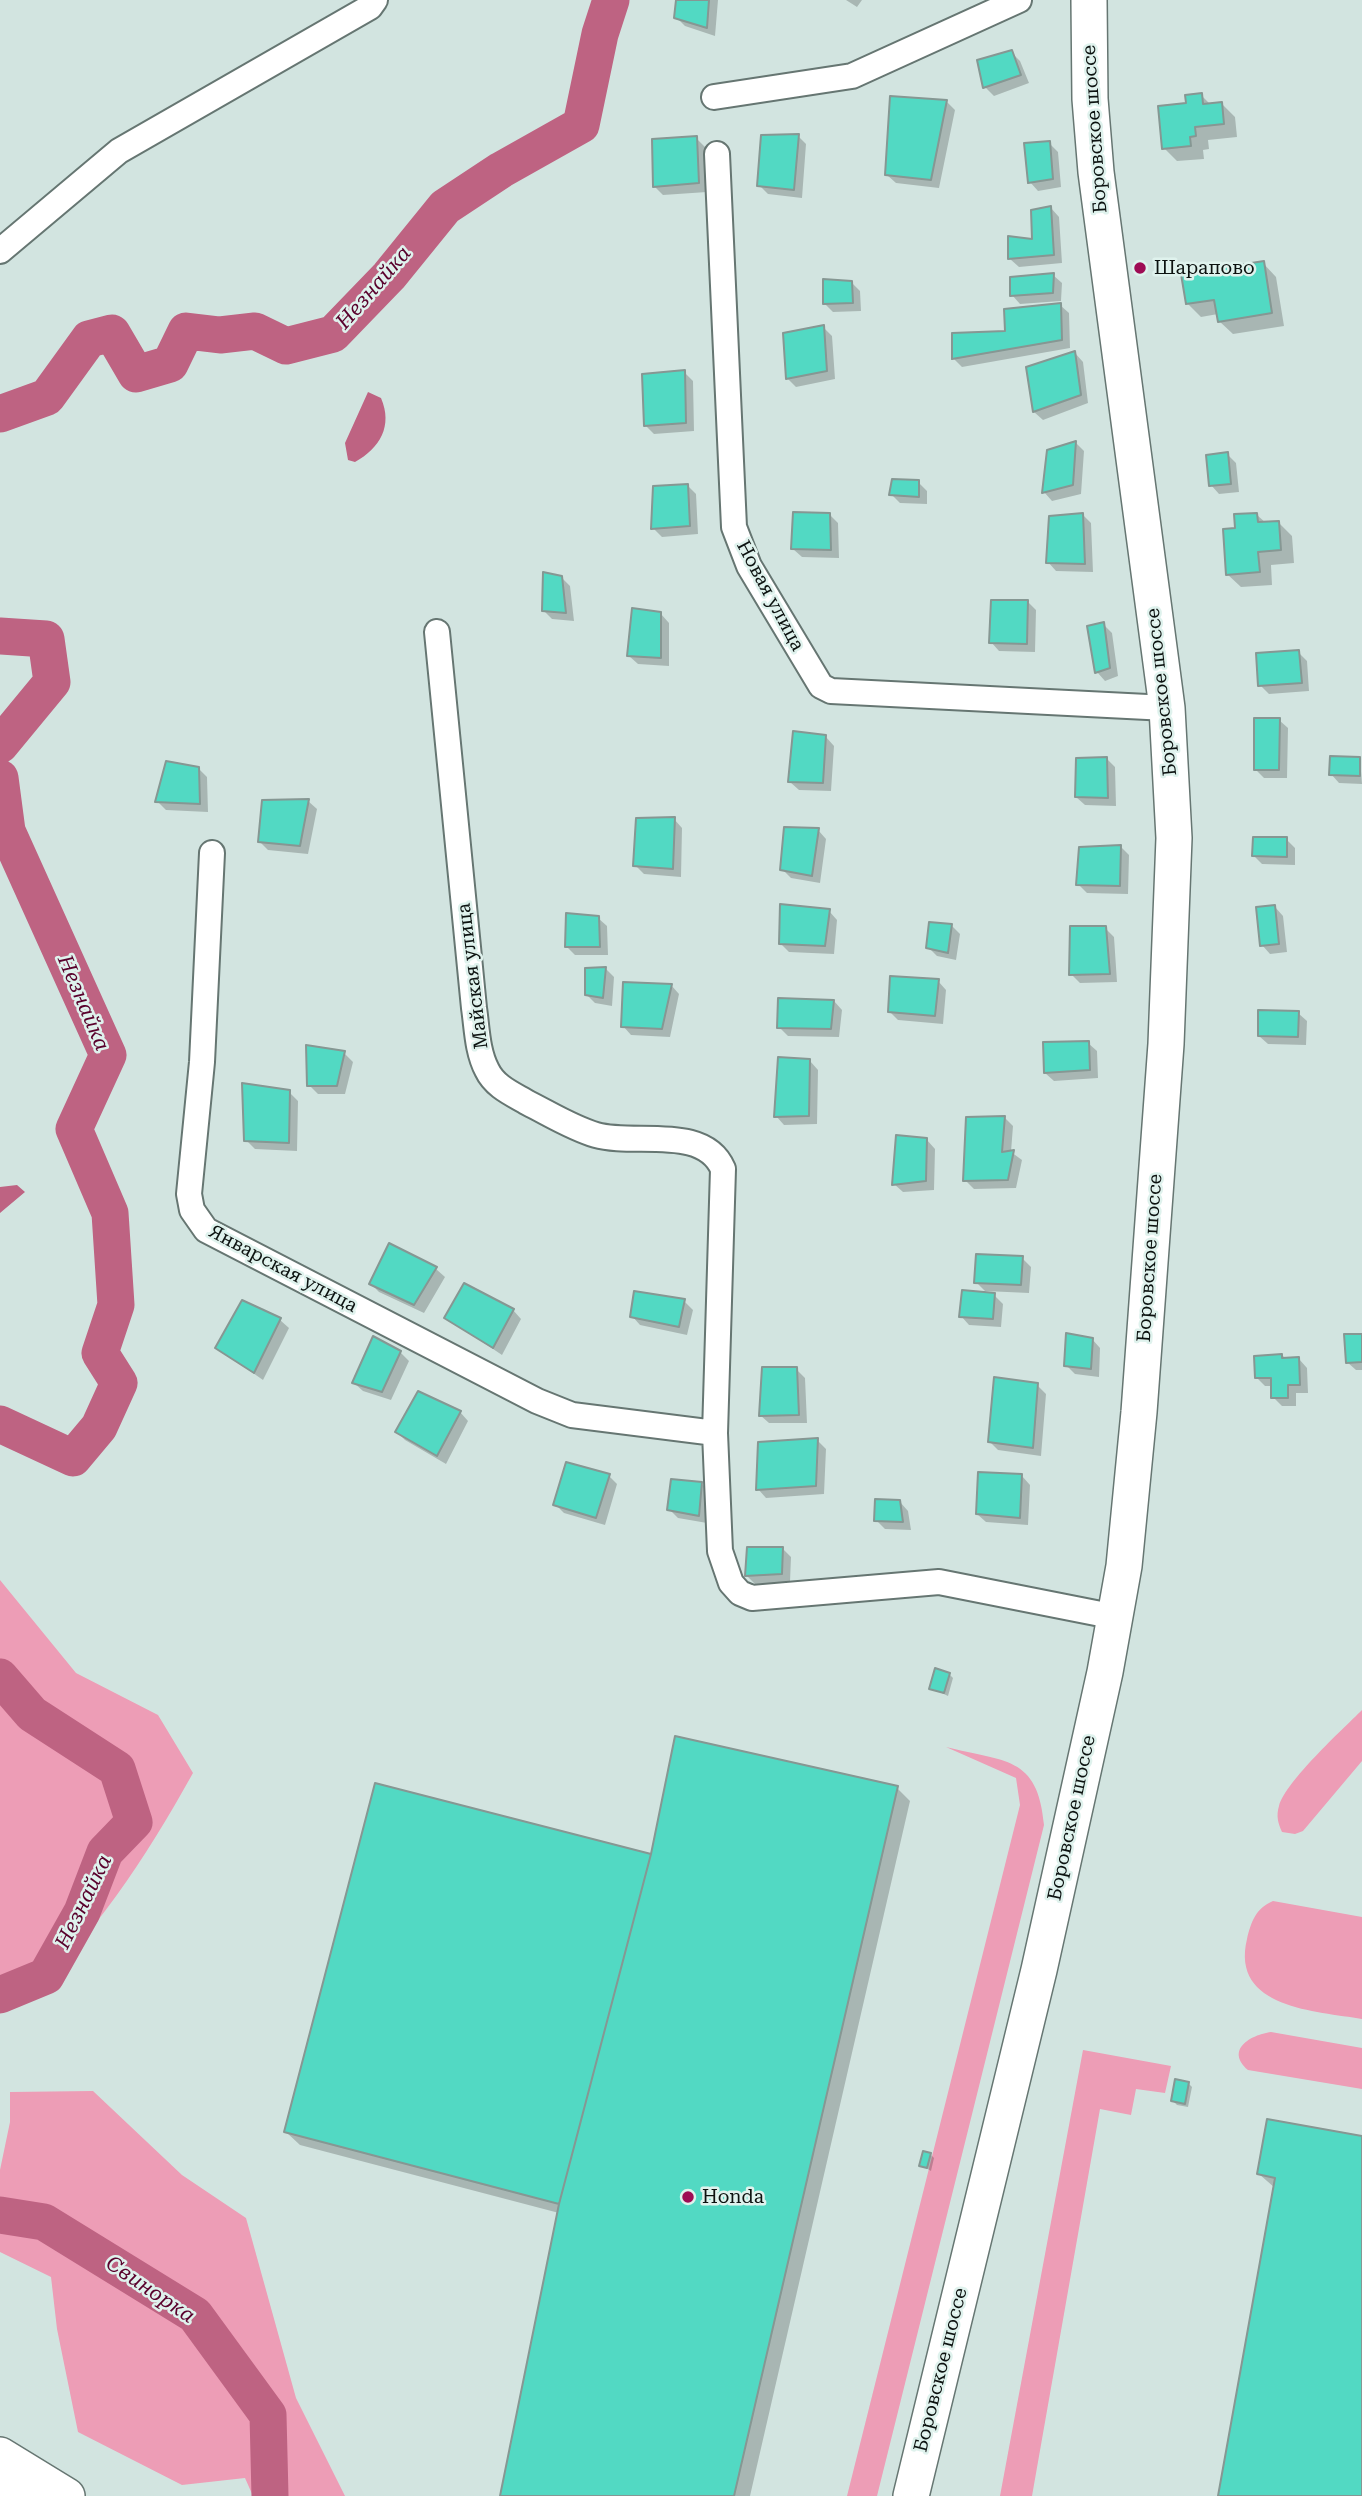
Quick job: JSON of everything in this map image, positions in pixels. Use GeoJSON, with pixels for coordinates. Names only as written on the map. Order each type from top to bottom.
{"type":"FeatureCollection","features":[{"type":"Feature","properties":{"kind":"main road","name":"Боровское шоссе"},"geometry":{"type":"LineString","coordinates":[[911,2496],[1035,1984],[1116,1617],[1138,1425],[1166,1044],[1174,838],[1167,708],[1096,172],[1090,99],[1089,0]]}},
{"type":"Feature","properties":{"kind":"main road"},"geometry":{"type":"LineString","coordinates":[[0,2455],[67,2496]]}},
{"type":"Feature","properties":{"kind":"main road"},"geometry":{"type":"LineString","coordinates":[[0,2486],[16,2496]]}},
{"type":"Feature","properties":{"kind":"street"},"geometry":{"type":"LineString","coordinates":[[0,251],[119,151],[370,7],[375,0]]}},
{"type":"Feature","properties":{"kind":"street"},"geometry":{"type":"LineString","coordinates":[[714,97],[852,76],[1018,0]]}},
{"type":"Feature","properties":{"kind":"street","name":"Новая улица"},"geometry":{"type":"LineString","coordinates":[[717,154],[734,527],[749,566],[820,684],[831,691],[1167,708]]}},
{"type":"Feature","properties":{"kind":"street","name":"Майская улица"},"geometry":{"type":"LineString","coordinates":[[438,632],[474,1008],[480,1049],[487,1072],[500,1087],[575,1128],[598,1136],[699,1145],[719,1158],[723,1169],[715,1433],[720,1551],[724,1570],[740,1593],[752,1598],[939,1582],[1116,1617]]}},
{"type":"Feature","properties":{"kind":"street","name":"Январская улица"},"geometry":{"type":"LineString","coordinates":[[212,853],[202,1062],[190,1194],[198,1222],[205,1230],[537,1401],[572,1415],[715,1433]]}},
{"type":"Feature","properties":{"kind":"shaded area"},"geometry":{"type":"Polygon","coordinates":[[[368,392],[381,398],[386,418],[385,427],[371,450],[355,462],[348,460],[345,443],[368,392]]]}},
{"type":"Feature","properties":{"kind":"shaded area"},"geometry":{"type":"Polygon","coordinates":[[[17,1185],[25,1192],[0,1213],[0,1187],[17,1185]]]}},
{"type":"Feature","properties":{"kind":"shaded area"},"geometry":{"type":"Polygon","coordinates":[[[0,1580],[76,1673],[158,1715],[193,1773],[156,1837],[95,1925],[21,2006],[0,2007],[0,1580]]]}},
{"type":"Feature","properties":{"kind":"shaded area"},"geometry":{"type":"Polygon","coordinates":[[[1362,1710],[1362,1761],[1303,1831],[1295,1834],[1282,1832],[1279,1806],[1292,1783],[1362,1710]]]}},
{"type":"Feature","properties":{"kind":"shaded area"},"geometry":{"type":"Polygon","coordinates":[[[946,1747],[1001,1760],[1026,1774],[1034,1785],[1040,1802],[1044,1825],[877,2496],[847,2496],[1020,1805],[1016,1778],[946,1747]]]}},
{"type":"Feature","properties":{"kind":"shaded area"},"geometry":{"type":"Polygon","coordinates":[[[1273,1901],[1362,1917],[1362,2019],[1301,2009],[1281,2002],[1264,1993],[1251,1980],[1245,1962],[1247,1939],[1258,1912],[1273,1901]]]}},
{"type":"Feature","properties":{"kind":"shaded area"},"geometry":{"type":"Polygon","coordinates":[[[1271,2032],[1362,2048],[1362,2089],[1248,2070],[1239,2056],[1243,2045],[1255,2036],[1271,2032]]]}},
{"type":"Feature","properties":{"kind":"shaded area"},"geometry":{"type":"Polygon","coordinates":[[[1083,2050],[1171,2066],[1165,2093],[1136,2089],[1131,2115],[1100,2109],[1032,2496],[1000,2496],[1083,2050]]]}},
{"type":"Feature","properties":{"kind":"shaded area"},"geometry":{"type":"Polygon","coordinates":[[[93,2091],[182,2175],[246,2218],[296,2398],[345,2496],[253,2496],[245,2478],[182,2485],[78,2432],[57,2329],[51,2277],[0,2252],[0,2170],[10,2122],[10,2092],[93,2091]]]}},
{"type":"Feature","properties":{"kind":"building"},"geometry":{"type":"Polygon","coordinates":[[[676,0],[709,0],[707,28],[674,18],[676,0]]]}},
{"type":"Feature","properties":{"kind":"building"},"geometry":{"type":"Polygon","coordinates":[[[1012,50],[1021,75],[983,88],[977,60],[1012,50]]]}},
{"type":"Feature","properties":{"kind":"building"},"geometry":{"type":"Polygon","coordinates":[[[1202,93],[1203,104],[1222,102],[1224,124],[1195,127],[1196,136],[1190,137],[1191,146],[1162,149],[1158,106],[1186,103],[1185,95],[1202,93]]]}},
{"type":"Feature","properties":{"kind":"building"},"geometry":{"type":"Polygon","coordinates":[[[890,96],[947,100],[931,180],[885,175],[890,96]]]}},
{"type":"Feature","properties":{"kind":"building"},"geometry":{"type":"Polygon","coordinates":[[[799,134],[794,190],[757,186],[761,135],[799,134]]]}},
{"type":"Feature","properties":{"kind":"building"},"geometry":{"type":"Polygon","coordinates":[[[697,136],[699,183],[653,187],[652,139],[697,136]]]}},
{"type":"Feature","properties":{"kind":"building"},"geometry":{"type":"Polygon","coordinates":[[[1050,141],[1053,179],[1028,183],[1024,143],[1050,141]]]}},
{"type":"Feature","properties":{"kind":"building"},"geometry":{"type":"Polygon","coordinates":[[[1051,206],[1054,255],[1008,259],[1008,236],[1032,239],[1031,210],[1051,206]]]}},
{"type":"Feature","properties":{"kind":"building"},"geometry":{"type":"Polygon","coordinates":[[[1264,261],[1272,313],[1218,322],[1214,300],[1186,304],[1181,274],[1264,261]]]}},
{"type":"Feature","properties":{"kind":"building"},"geometry":{"type":"Polygon","coordinates":[[[1054,273],[1053,293],[1010,296],[1010,277],[1054,273]]]}},
{"type":"Feature","properties":{"kind":"building"},"geometry":{"type":"Polygon","coordinates":[[[823,279],[852,281],[853,303],[823,304],[823,279]]]}},
{"type":"Feature","properties":{"kind":"building"},"geometry":{"type":"Polygon","coordinates":[[[1061,303],[1062,340],[952,359],[952,333],[1005,331],[1004,309],[1061,303]]]}},
{"type":"Feature","properties":{"kind":"building"},"geometry":{"type":"Polygon","coordinates":[[[824,325],[827,371],[786,379],[783,333],[824,325]]]}},
{"type":"Feature","properties":{"kind":"building"},"geometry":{"type":"Polygon","coordinates":[[[1075,351],[1081,395],[1033,412],[1026,367],[1075,351]]]}},
{"type":"Feature","properties":{"kind":"building"},"geometry":{"type":"Polygon","coordinates":[[[685,370],[686,423],[644,426],[642,374],[685,370]]]}},
{"type":"Feature","properties":{"kind":"building"},"geometry":{"type":"Polygon","coordinates":[[[1076,441],[1073,485],[1042,493],[1047,450],[1076,441]]]}},
{"type":"Feature","properties":{"kind":"building"},"geometry":{"type":"Polygon","coordinates":[[[1228,452],[1231,484],[1209,486],[1206,455],[1228,452]]]}},
{"type":"Feature","properties":{"kind":"building"},"geometry":{"type":"Polygon","coordinates":[[[892,479],[919,480],[919,497],[889,495],[892,479]]]}},
{"type":"Feature","properties":{"kind":"building"},"geometry":{"type":"Polygon","coordinates":[[[688,484],[690,526],[651,529],[653,486],[688,484]]]}},
{"type":"Feature","properties":{"kind":"building"},"geometry":{"type":"Polygon","coordinates":[[[793,512],[830,513],[831,550],[791,549],[793,512]]]}},
{"type":"Feature","properties":{"kind":"building"},"geometry":{"type":"Polygon","coordinates":[[[1083,513],[1085,564],[1046,563],[1049,516],[1083,513]]]}},
{"type":"Feature","properties":{"kind":"building"},"geometry":{"type":"Polygon","coordinates":[[[1257,513],[1258,522],[1279,521],[1281,550],[1258,552],[1260,572],[1226,575],[1223,529],[1235,528],[1234,514],[1257,513]]]}},
{"type":"Feature","properties":{"kind":"building"},"geometry":{"type":"Polygon","coordinates":[[[543,572],[562,576],[566,613],[542,611],[543,572]]]}},
{"type":"Feature","properties":{"kind":"building"},"geometry":{"type":"Polygon","coordinates":[[[991,600],[1028,600],[1027,644],[989,643],[991,600]]]}},
{"type":"Feature","properties":{"kind":"building"},"geometry":{"type":"Polygon","coordinates":[[[632,608],[661,612],[661,658],[627,656],[632,608]]]}},
{"type":"Feature","properties":{"kind":"building"},"geometry":{"type":"Polygon","coordinates":[[[1104,622],[1110,668],[1095,673],[1087,626],[1104,622]]]}},
{"type":"Feature","properties":{"kind":"building"},"geometry":{"type":"Polygon","coordinates":[[[1299,650],[1302,683],[1258,686],[1256,653],[1299,650]]]}},
{"type":"Feature","properties":{"kind":"building"},"geometry":{"type":"Polygon","coordinates":[[[1254,718],[1280,718],[1279,770],[1254,770],[1254,718]]]}},
{"type":"Feature","properties":{"kind":"building"},"geometry":{"type":"Polygon","coordinates":[[[793,731],[826,735],[823,783],[788,782],[793,731]]]}},
{"type":"Feature","properties":{"kind":"building"},"geometry":{"type":"Polygon","coordinates":[[[1330,756],[1360,757],[1360,776],[1329,775],[1330,756]]]}},
{"type":"Feature","properties":{"kind":"building"},"geometry":{"type":"Polygon","coordinates":[[[1107,757],[1108,798],[1075,797],[1076,758],[1107,757]]]}},
{"type":"Feature","properties":{"kind":"building"},"geometry":{"type":"Polygon","coordinates":[[[166,761],[199,767],[200,804],[155,802],[166,761]]]}},
{"type":"Feature","properties":{"kind":"building"},"geometry":{"type":"Polygon","coordinates":[[[309,799],[300,846],[258,842],[262,800],[309,799]]]}},
{"type":"Feature","properties":{"kind":"building"},"geometry":{"type":"Polygon","coordinates":[[[675,817],[673,869],[633,866],[636,818],[675,817]]]}},
{"type":"Feature","properties":{"kind":"building"},"geometry":{"type":"Polygon","coordinates":[[[784,827],[819,828],[812,876],[780,870],[784,827]]]}},
{"type":"Feature","properties":{"kind":"building"},"geometry":{"type":"Polygon","coordinates":[[[1253,837],[1287,837],[1287,857],[1252,856],[1253,837]]]}},
{"type":"Feature","properties":{"kind":"building"},"geometry":{"type":"Polygon","coordinates":[[[1121,845],[1120,886],[1076,885],[1079,847],[1121,845]]]}},
{"type":"Feature","properties":{"kind":"building"},"geometry":{"type":"Polygon","coordinates":[[[780,904],[830,909],[825,946],[779,944],[780,904]]]}},
{"type":"Feature","properties":{"kind":"building"},"geometry":{"type":"Polygon","coordinates":[[[1275,905],[1279,944],[1260,946],[1256,907],[1275,905]]]}},
{"type":"Feature","properties":{"kind":"building"},"geometry":{"type":"Polygon","coordinates":[[[566,913],[599,916],[600,947],[565,947],[566,913]]]}},
{"type":"Feature","properties":{"kind":"building"},"geometry":{"type":"Polygon","coordinates":[[[929,922],[952,924],[948,953],[926,948],[929,922]]]}},
{"type":"Feature","properties":{"kind":"building"},"geometry":{"type":"Polygon","coordinates":[[[1070,926],[1106,926],[1110,974],[1069,975],[1070,926]]]}},
{"type":"Feature","properties":{"kind":"building"},"geometry":{"type":"Polygon","coordinates":[[[606,967],[603,998],[585,995],[585,968],[606,967]]]}},
{"type":"Feature","properties":{"kind":"building"},"geometry":{"type":"Polygon","coordinates":[[[890,976],[939,979],[935,1016],[888,1012],[890,976]]]}},
{"type":"Feature","properties":{"kind":"building"},"geometry":{"type":"Polygon","coordinates":[[[623,982],[672,984],[662,1029],[621,1027],[623,982]]]}},
{"type":"Feature","properties":{"kind":"building"},"geometry":{"type":"Polygon","coordinates":[[[778,998],[834,1000],[831,1029],[777,1028],[778,998]]]}},
{"type":"Feature","properties":{"kind":"building"},"geometry":{"type":"Polygon","coordinates":[[[1258,1010],[1299,1011],[1298,1037],[1258,1036],[1258,1010]]]}},
{"type":"Feature","properties":{"kind":"building"},"geometry":{"type":"Polygon","coordinates":[[[1089,1041],[1090,1070],[1044,1073],[1043,1042],[1089,1041]]]}},
{"type":"Feature","properties":{"kind":"building"},"geometry":{"type":"Polygon","coordinates":[[[306,1045],[345,1051],[337,1086],[307,1086],[306,1045]]]}},
{"type":"Feature","properties":{"kind":"building"},"geometry":{"type":"Polygon","coordinates":[[[778,1057],[810,1059],[809,1116],[774,1117],[778,1057]]]}},
{"type":"Feature","properties":{"kind":"building"},"geometry":{"type":"Polygon","coordinates":[[[242,1083],[290,1090],[289,1143],[244,1141],[242,1083]]]}},
{"type":"Feature","properties":{"kind":"building"},"geometry":{"type":"Polygon","coordinates":[[[1005,1116],[1002,1152],[1014,1150],[1008,1180],[963,1181],[966,1117],[1005,1116]]]}},
{"type":"Feature","properties":{"kind":"building"},"geometry":{"type":"Polygon","coordinates":[[[896,1135],[927,1138],[926,1181],[892,1185],[896,1135]]]}},
{"type":"Feature","properties":{"kind":"building"},"geometry":{"type":"Polygon","coordinates":[[[389,1243],[437,1267],[414,1305],[369,1284],[389,1243]]]}},
{"type":"Feature","properties":{"kind":"building"},"geometry":{"type":"Polygon","coordinates":[[[976,1254],[1023,1256],[1021,1285],[974,1283],[976,1254]]]}},
{"type":"Feature","properties":{"kind":"building"},"geometry":{"type":"Polygon","coordinates":[[[464,1283],[514,1309],[493,1348],[444,1318],[464,1283]]]}},
{"type":"Feature","properties":{"kind":"building"},"geometry":{"type":"Polygon","coordinates":[[[962,1290],[995,1293],[993,1319],[959,1317],[962,1290]]]}},
{"type":"Feature","properties":{"kind":"building"},"geometry":{"type":"Polygon","coordinates":[[[634,1291],[685,1299],[679,1327],[630,1317],[634,1291]]]}},
{"type":"Feature","properties":{"kind":"building"},"geometry":{"type":"Polygon","coordinates":[[[242,1300],[281,1318],[254,1373],[215,1348],[242,1300]]]}},
{"type":"Feature","properties":{"kind":"building"},"geometry":{"type":"Polygon","coordinates":[[[1066,1333],[1093,1338],[1091,1369],[1064,1366],[1066,1333]]]}},
{"type":"Feature","properties":{"kind":"building"},"geometry":{"type":"Polygon","coordinates":[[[1344,1334],[1362,1334],[1362,1362],[1346,1363],[1344,1334]]]}},
{"type":"Feature","properties":{"kind":"building"},"geometry":{"type":"Polygon","coordinates":[[[373,1336],[401,1351],[382,1392],[352,1383],[373,1336]]]}},
{"type":"Feature","properties":{"kind":"building"},"geometry":{"type":"Polygon","coordinates":[[[1282,1354],[1282,1358],[1299,1357],[1300,1385],[1288,1385],[1288,1398],[1271,1398],[1271,1378],[1255,1378],[1254,1356],[1282,1354]]]}},
{"type":"Feature","properties":{"kind":"building"},"geometry":{"type":"Polygon","coordinates":[[[762,1367],[797,1367],[799,1415],[759,1416],[762,1367]]]}},
{"type":"Feature","properties":{"kind":"building"},"geometry":{"type":"Polygon","coordinates":[[[994,1377],[1038,1383],[1033,1448],[988,1442],[994,1377]]]}},
{"type":"Feature","properties":{"kind":"building"},"geometry":{"type":"Polygon","coordinates":[[[418,1391],[461,1411],[437,1456],[395,1432],[418,1391]]]}},
{"type":"Feature","properties":{"kind":"building"},"geometry":{"type":"Polygon","coordinates":[[[818,1438],[816,1486],[756,1490],[758,1442],[818,1438]]]}},
{"type":"Feature","properties":{"kind":"building"},"geometry":{"type":"Polygon","coordinates":[[[566,1462],[610,1474],[596,1518],[553,1505],[566,1462]]]}},
{"type":"Feature","properties":{"kind":"building"},"geometry":{"type":"Polygon","coordinates":[[[978,1472],[1022,1474],[1020,1518],[976,1514],[978,1472]]]}},
{"type":"Feature","properties":{"kind":"building"},"geometry":{"type":"Polygon","coordinates":[[[671,1479],[702,1482],[699,1516],[667,1510],[671,1479]]]}},
{"type":"Feature","properties":{"kind":"building"},"geometry":{"type":"Polygon","coordinates":[[[875,1499],[900,1500],[903,1522],[874,1521],[875,1499]]]}},
{"type":"Feature","properties":{"kind":"building"},"geometry":{"type":"Polygon","coordinates":[[[747,1547],[783,1547],[782,1574],[745,1576],[747,1547]]]}},
{"type":"Feature","properties":{"kind":"building"},"geometry":{"type":"Polygon","coordinates":[[[935,1668],[950,1673],[944,1693],[929,1689],[935,1668]]]}},
{"type":"Feature","properties":{"kind":"building"},"geometry":{"type":"Polygon","coordinates":[[[675,1736],[898,1786],[734,2496],[500,2496],[559,2204],[651,1854],[675,1736]]]}},
{"type":"Feature","properties":{"kind":"building"},"geometry":{"type":"Polygon","coordinates":[[[375,1783],[651,1854],[559,2204],[284,2132],[375,1783]]]}},
{"type":"Feature","properties":{"kind":"building"},"geometry":{"type":"Polygon","coordinates":[[[1175,2079],[1189,2082],[1185,2104],[1171,2101],[1175,2079]]]}},
{"type":"Feature","properties":{"kind":"building"},"geometry":{"type":"Polygon","coordinates":[[[1267,2119],[1362,2136],[1362,2496],[1218,2496],[1275,2178],[1257,2174],[1267,2119]]]}},
{"type":"Feature","properties":{"kind":"building"},"geometry":{"type":"Polygon","coordinates":[[[923,2151],[931,2153],[927,2168],[919,2166],[923,2151]]]}},
{"type":"Feature","properties":{"kind":"waterway","name":"Незнайка"},"geometry":{"type":"LineString","coordinates":[[0,414],[47,397],[89,339],[112,333],[136,374],[170,364],[186,331],[220,335],[255,331],[286,346],[333,334],[389,276],[445,207],[501,170],[581,125],[600,34],[611,0]]}},
{"type":"Feature","properties":{"kind":"waterway","name":"Незнайка"},"geometry":{"type":"LineString","coordinates":[[0,636],[46,639],[52,682],[0,745]]}},
{"type":"Feature","properties":{"kind":"waterway","name":"Незнайка"},"geometry":{"type":"LineString","coordinates":[[0,778],[7,831],[108,1055],[74,1129],[110,1213],[116,1305],[100,1353],[119,1383],[99,1427],[73,1458],[0,1424]]}},
{"type":"Feature","properties":{"kind":"waterway","name":"Незнайка"},"geometry":{"type":"LineString","coordinates":[[0,1677],[32,1714],[117,1769],[134,1822],[105,1852],[82,1912],[46,1976],[0,1995]]}},
{"type":"Feature","properties":{"kind":"waterway","name":"Свинорка"},"geometry":{"type":"LineString","coordinates":[[0,2215],[44,2222],[195,2315],[268,2415],[270,2496]]}},
{"type":"Feature","properties":{"kind":"place","name":"Шарапово"},"geometry":{"type":"Point","coordinates":[1140,268]}},
{"type":"Feature","properties":{"kind":"place","name":"Honda"},"geometry":{"type":"Point","coordinates":[688,2197]}}]}
